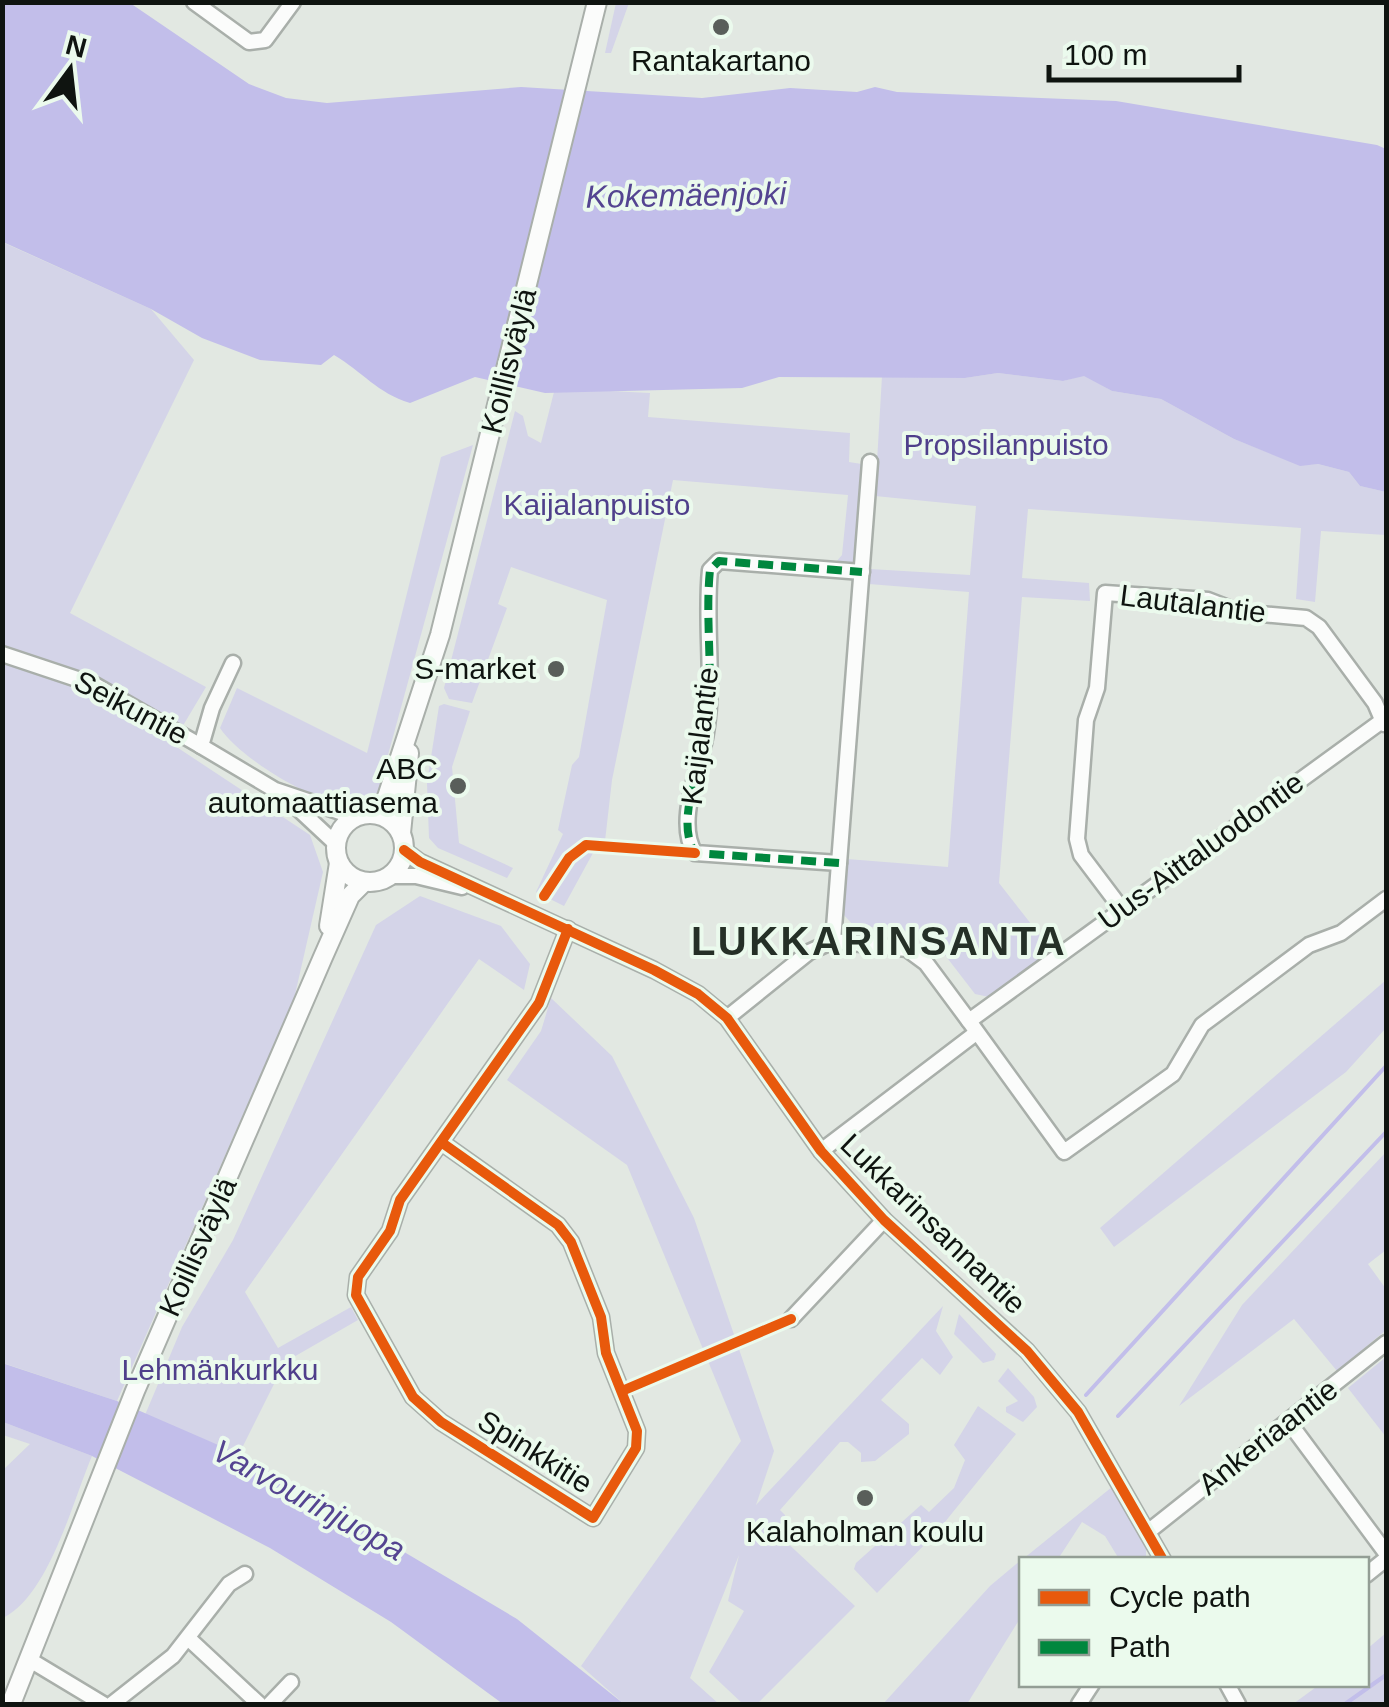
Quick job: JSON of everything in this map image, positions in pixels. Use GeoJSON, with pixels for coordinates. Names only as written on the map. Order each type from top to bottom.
{"type":"FeatureCollection","features":[{"type":"Feature","properties":{"kind":"main road","name":"Koillisväylä"},"geometry":{"type":"LineString","coordinates":[[360,815],[381,806],[387,797],[414,718],[495,416],[597,2]]}},
{"type":"Feature","properties":{"kind":"main road","name":"Koillisväylä"},"geometry":{"type":"LineString","coordinates":[[403,842],[414,718]]}},
{"type":"Feature","properties":{"kind":"main road"},"geometry":{"type":"LineString","coordinates":[[360,815],[387,818],[403,842],[400,865],[389,876],[364,882],[349,875],[337,853],[344,826],[360,815]]}},
{"type":"Feature","properties":{"kind":"main road","name":"Koillisväylä"},"geometry":{"type":"LineString","coordinates":[[322,957],[337,853]]}},
{"type":"Feature","properties":{"kind":"main road","name":"Koillisväylä"},"geometry":{"type":"LineString","coordinates":[[11,1704],[135,1391],[322,957],[350,896],[364,882]]}},
{"type":"Feature","properties":{"kind":"street"},"geometry":{"type":"LineString","coordinates":[[194,2],[249,42],[265,40],[292,2]]}},
{"type":"Feature","properties":{"kind":"street"},"geometry":{"type":"LineString","coordinates":[[833,941],[870,462]]}},
{"type":"Feature","properties":{"kind":"street","name":"Kaijalantie"},"geometry":{"type":"LineString","coordinates":[[838,863],[694,853],[688,843],[694,773],[704,747],[711,650],[706,608],[710,570],[720,561],[862,572]]}},
{"type":"Feature","properties":{"kind":"street","name":"Lautalantie"},"geometry":{"type":"LineString","coordinates":[[1122,908],[1081,855],[1077,839],[1086,720],[1097,688],[1104,593],[1208,600],[1239,612],[1306,618],[1320,627],[1385,721]]}},
{"type":"Feature","properties":{"kind":"street","name":"Seikuntie"},"geometry":{"type":"LineString","coordinates":[[2,654],[95,685],[202,746],[275,790],[322,827],[337,853]]}},
{"type":"Feature","properties":{"kind":"street","name":"Seikuntie"},"geometry":{"type":"LineString","coordinates":[[202,746],[212,708],[233,663]]}},
{"type":"Feature","properties":{"kind":"street","name":"Uus-Aittaluodontie"},"geometry":{"type":"LineString","coordinates":[[821,1151],[1122,908],[1385,721]]}},
{"type":"Feature","properties":{"kind":"street","name":"Seikuntie"},"geometry":{"type":"LineString","coordinates":[[275,790],[337,814],[360,815]]}},
{"type":"Feature","properties":{"kind":"street","name":"Lukkarinsannantie"},"geometry":{"type":"LineString","coordinates":[[403,842],[420,862],[568,928],[698,994],[727,1018],[821,1151],[884,1220],[1028,1351],[1078,1412],[1162,1557]]}},
{"type":"Feature","properties":{"kind":"street","name":"Lukkarinsannantie"},"geometry":{"type":"LineString","coordinates":[[389,876],[416,876],[497,896]]}},
{"type":"Feature","properties":{"kind":"street"},"geometry":{"type":"LineString","coordinates":[[727,1018],[809,952],[833,941],[907,949],[926,963],[1064,1152],[1173,1074],[1202,1025],[1309,945],[1342,933],[1386,899]]}},
{"type":"Feature","properties":{"kind":"street","name":"Spinkkitie"},"geometry":{"type":"LineString","coordinates":[[441,1142],[558,1225],[577,1257],[601,1318],[606,1353],[638,1431],[636,1448],[593,1518],[441,1422],[413,1397],[356,1295],[358,1276],[390,1231],[400,1200],[539,1003],[568,928]]}},
{"type":"Feature","properties":{"kind":"street"},"geometry":{"type":"LineString","coordinates":[[791,1319],[884,1220]]}},
{"type":"Feature","properties":{"kind":"street","name":"Ankeriaantie"},"geometry":{"type":"LineString","coordinates":[[1149,1531],[1386,1343]]}},
{"type":"Feature","properties":{"kind":"street"},"geometry":{"type":"LineString","coordinates":[[1288,1421],[1386,1556]]}},
{"type":"Feature","properties":{"kind":"street"},"geometry":{"type":"LineString","coordinates":[[112,1704],[158,1670],[229,1584],[245,1574]]}},
{"type":"Feature","properties":{"kind":"street"},"geometry":{"type":"LineString","coordinates":[[188,1638],[258,1704]]}},
{"type":"Feature","properties":{"kind":"street"},"geometry":{"type":"LineString","coordinates":[[30,1660],[103,1704]]}},
{"type":"Feature","properties":{"kind":"street"},"geometry":{"type":"LineString","coordinates":[[270,1704],[291,1682]]}},
{"type":"Feature","properties":{"kind":"green space"},"geometry":{"type":"Polygon","coordinates":[[[616,3],[629,3],[611,53],[605,53],[616,3]]]}},
{"type":"Feature","properties":{"kind":"green space"},"geometry":{"type":"Polygon","coordinates":[[[2,242],[151,309],[194,360],[70,613],[206,687],[172,744],[310,835],[323,872],[294,999],[117,1401],[3,1363],[2,242]]]}},
{"type":"Feature","properties":{"kind":"green space","name":"Propsilanpuisto"},"geometry":{"type":"Polygon","coordinates":[[[998,373],[1063,381],[1084,375],[1112,391],[1161,399],[1234,439],[1300,465],[1318,464],[1349,472],[1360,486],[1386,492],[1386,535],[1321,531],[1315,602],[1296,599],[1301,528],[1028,509],[1022,578],[1089,583],[1090,601],[1022,597],[999,883],[1053,952],[989,997],[975,994],[928,933],[853,925],[844,915],[847,859],[948,867],[969,592],[869,584],[870,569],[970,575],[976,506],[875,496],[882,376],[965,378],[998,373]]]}},
{"type":"Feature","properties":{"kind":"green space","name":"Kaijalanpuisto"},"geometry":{"type":"Polygon","coordinates":[[[554,392],[650,393],[648,417],[850,433],[849,462],[868,465],[860,555],[851,563],[836,562],[842,555],[848,495],[673,480],[612,780],[605,841],[599,842],[564,906],[536,892],[563,834],[558,830],[572,765],[579,757],[607,600],[511,567],[498,604],[507,608],[472,703],[449,699],[444,688],[515,411],[523,416],[528,436],[541,443],[554,392]]]}},
{"type":"Feature","properties":{"kind":"green space"},"geometry":{"type":"Polygon","coordinates":[[[473,445],[377,795],[346,804],[295,786],[243,752],[220,728],[237,688],[367,753],[441,457],[473,445]]]}},
{"type":"Feature","properties":{"kind":"green space"},"geometry":{"type":"Polygon","coordinates":[[[439,706],[470,711],[452,767],[459,843],[513,868],[507,878],[438,848],[429,838],[427,783],[439,706]]]}},
{"type":"Feature","properties":{"kind":"green space","name":"Lehmänkurkku"},"geometry":{"type":"Polygon","coordinates":[[[420,896],[501,926],[530,964],[524,990],[479,959],[245,1292],[278,1348],[351,1307],[358,1320],[285,1362],[239,1454],[145,1415],[182,1327],[233,1240],[376,925],[420,896]]]}},
{"type":"Feature","properties":{"kind":"green space"},"geometry":{"type":"Polygon","coordinates":[[[1386,980],[1386,1028],[1346,1072],[1114,1247],[1100,1228],[1386,980]]]}},
{"type":"Feature","properties":{"kind":"green space"},"geometry":{"type":"Polygon","coordinates":[[[551,998],[612,1056],[694,1218],[774,1451],[756,1505],[943,1306],[936,1331],[953,1357],[940,1375],[922,1358],[881,1400],[909,1424],[909,1434],[875,1461],[861,1462],[861,1453],[848,1442],[840,1442],[780,1510],[785,1515],[782,1538],[855,1606],[757,1704],[743,1704],[709,1672],[744,1611],[728,1601],[739,1555],[690,1678],[719,1704],[624,1704],[581,1666],[741,1441],[627,1165],[507,1080],[541,1031],[551,998]]]}},
{"type":"Feature","properties":{"kind":"green space"},"geometry":{"type":"Polygon","coordinates":[[[1386,1152],[1386,1250],[1368,1264],[1386,1289],[1386,1330],[1337,1371],[1294,1319],[1179,1406],[1242,1305],[1386,1152]]]}},
{"type":"Feature","properties":{"kind":"green space"},"geometry":{"type":"Polygon","coordinates":[[[959,1314],[996,1354],[994,1360],[983,1363],[954,1334],[959,1314]]]}},
{"type":"Feature","properties":{"kind":"green space"},"geometry":{"type":"Polygon","coordinates":[[[1386,1357],[1386,1437],[1348,1388],[1386,1357]]]}},
{"type":"Feature","properties":{"kind":"green space"},"geometry":{"type":"Polygon","coordinates":[[[1008,1368],[1034,1397],[1037,1407],[1023,1422],[1006,1412],[1006,1407],[1018,1401],[998,1381],[1008,1368]]]}},
{"type":"Feature","properties":{"kind":"green space"},"geometry":{"type":"Polygon","coordinates":[[[978,1406],[1016,1434],[936,1533],[877,1593],[854,1569],[856,1563],[921,1505],[929,1512],[954,1488],[965,1460],[954,1445],[978,1406]]]}},
{"type":"Feature","properties":{"kind":"green space"},"geometry":{"type":"Polygon","coordinates":[[[3,1422],[92,1456],[46,1569],[34,1590],[3,1618],[3,1470],[30,1444],[3,1435],[3,1422]]]}},
{"type":"Feature","properties":{"kind":"green space"},"geometry":{"type":"Polygon","coordinates":[[[1112,1487],[1146,1549],[1146,1557],[1118,1557],[1105,1536],[1082,1522],[1059,1557],[1025,1557],[1112,1487]]]}},
{"type":"Feature","properties":{"kind":"green space"},"geometry":{"type":"Polygon","coordinates":[[[1019,1562],[1019,1620],[967,1704],[883,1704],[990,1586],[1019,1562]]]}},
{"type":"Feature","properties":{"kind":"green space"},"geometry":{"type":"Polygon","coordinates":[[[1386,1633],[1386,1704],[1293,1704],[1316,1687],[1369,1687],[1369,1647],[1386,1633]]]}},
{"type":"Feature","properties":{"kind":"water","name":"Kokemäenjoki"},"geometry":{"type":"Polygon","coordinates":[[[3,3],[130,3],[249,84],[286,98],[327,103],[521,87],[702,98],[790,88],[857,92],[875,87],[897,92],[1116,101],[1377,145],[1386,149],[1386,492],[1360,486],[1349,472],[1318,464],[1300,466],[1234,439],[1161,399],[1112,391],[1084,376],[1063,381],[998,373],[965,378],[779,377],[742,388],[545,393],[475,377],[410,403],[379,388],[334,355],[321,365],[260,360],[202,338],[151,309],[3,242],[3,3]]]}},
{"type":"Feature","properties":{"kind":"water","name":"Varvourinjuopa"},"geometry":{"type":"Polygon","coordinates":[[[2,1363],[117,1401],[239,1454],[517,1619],[624,1704],[503,1704],[391,1622],[270,1548],[92,1456],[3,1422],[2,1363]]]}},
{"type":"Feature","properties":{"kind":"waterway"},"geometry":{"type":"LineString","coordinates":[[1086,1395],[1386,1066]]}},
{"type":"Feature","properties":{"kind":"waterway"},"geometry":{"type":"LineString","coordinates":[[1118,1416],[1386,1132]]}},
{"type":"Feature","properties":{"kind":"waterway"},"geometry":{"type":"LineString","coordinates":[[1345,1704],[1386,1675]]}},
{"type":"Feature","properties":{"kind":"marked path"},"geometry":{"type":"LineString","coordinates":[[839,863],[695,853],[688,815],[709,704],[710,570],[719,561],[862,572]]}},
{"type":"Feature","properties":{"kind":"cycle path"},"geometry":{"type":"LineString","coordinates":[[544,896],[569,858],[586,845],[695,853]]}},
{"type":"Feature","properties":{"kind":"cycle path"},"geometry":{"type":"LineString","coordinates":[[404,850],[420,862],[654,970],[698,994],[727,1018],[821,1151],[884,1220],[1027,1351],[1078,1412],[1161,1557]]}},
{"type":"Feature","properties":{"kind":"cycle path"},"geometry":{"type":"LineString","coordinates":[[441,1142],[558,1225],[571,1242],[601,1317],[606,1353],[637,1431],[636,1448],[593,1518],[441,1422],[413,1397],[356,1295],[358,1277],[390,1231],[400,1200],[539,1003],[568,929]]}},
{"type":"Feature","properties":{"kind":"cycle path"},"geometry":{"type":"LineString","coordinates":[[622,1391],[791,1319]]}},
{"type":"Feature","properties":{"kind":"place","name":"Rantakartano"},"geometry":{"type":"Point","coordinates":[721,27]}},
{"type":"Feature","properties":{"kind":"place","name":"S-market"},"geometry":{"type":"Point","coordinates":[556,669]}},
{"type":"Feature","properties":{"kind":"place","name":"ABC automaattiasema"},"geometry":{"type":"Point","coordinates":[458,786]}},
{"type":"Feature","properties":{"kind":"place","name":"Kalaholman koulu"},"geometry":{"type":"Point","coordinates":[865,1498]}},
{"type":"Feature","properties":{"kind":"district","name":"LUKKARINSANTA"},"geometry":{"type":"Point","coordinates":[879,941]}}]}
